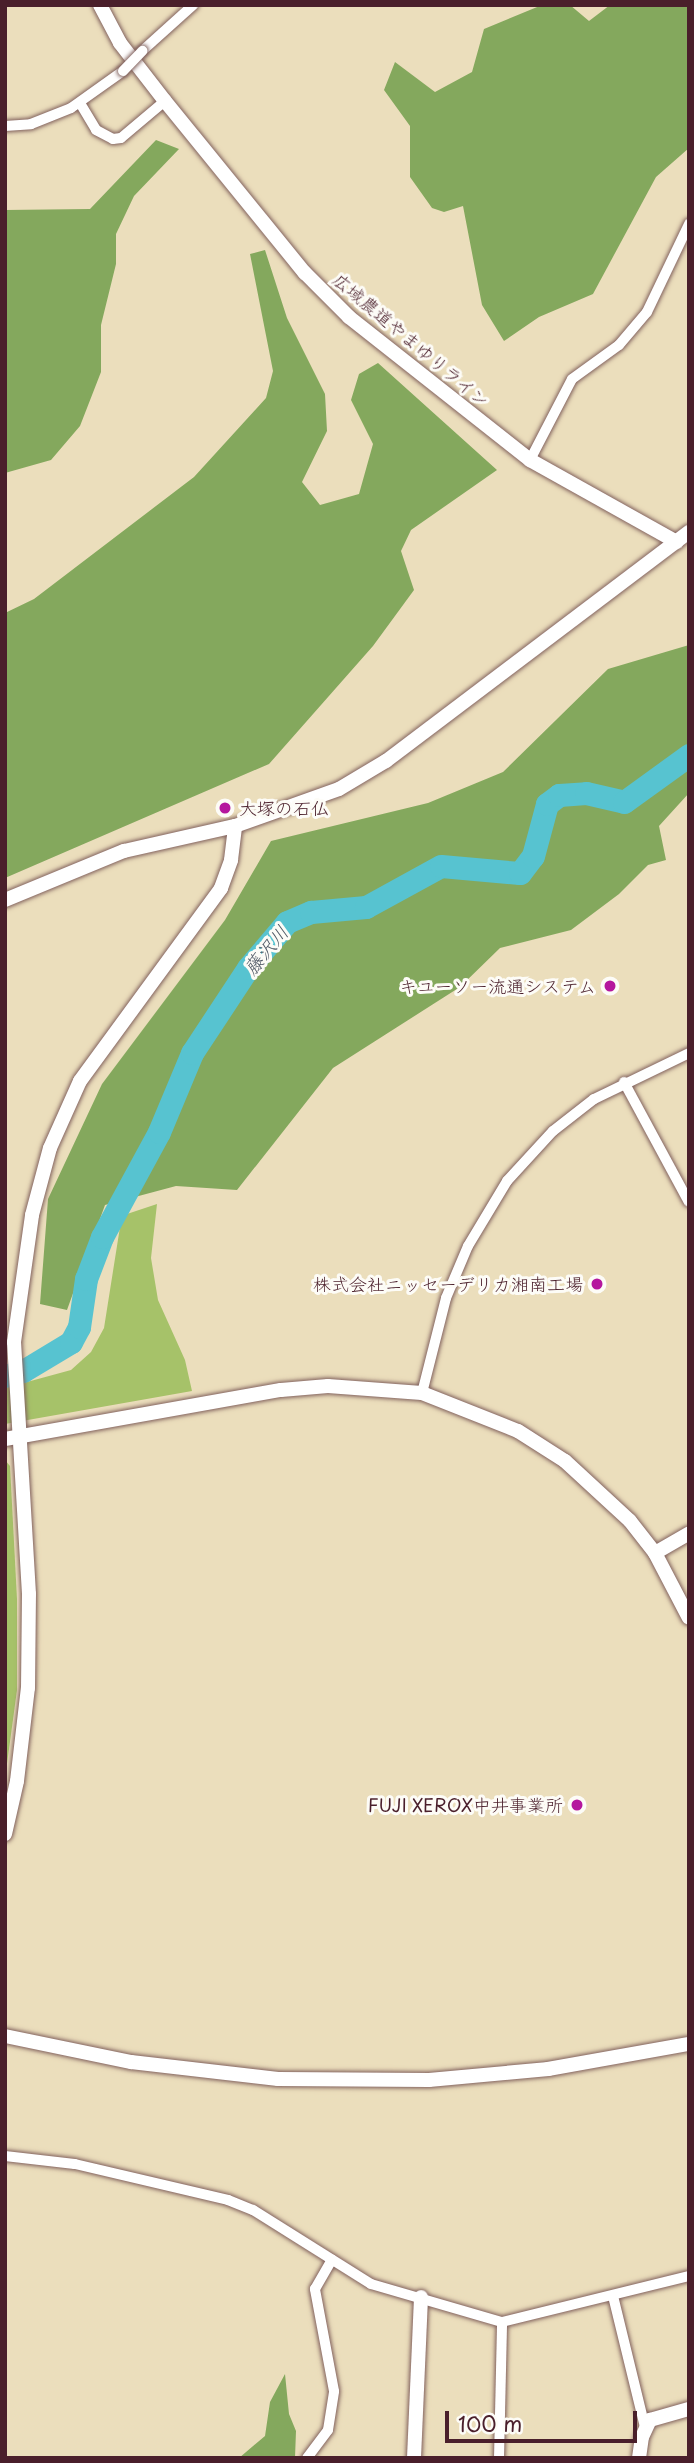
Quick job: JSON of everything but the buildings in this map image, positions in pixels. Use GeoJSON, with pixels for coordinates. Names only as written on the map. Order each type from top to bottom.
{"type":"FeatureCollection","features":[{"type":"Feature","properties":{"kind":"street","name":"広域農道やまゆりライン"},"geometry":{"type":"LineString","coordinates":[[100,5],[120,43],[165,101],[305,273],[349,317],[530,460],[683,537]]}},
{"type":"Feature","properties":{"kind":"street"},"geometry":{"type":"LineString","coordinates":[[5,126],[31,124],[80,103],[123,71],[192,5]]}},
{"type":"Feature","properties":{"kind":"street"},"geometry":{"type":"LineString","coordinates":[[80,103],[96,130],[113,139],[121,138],[165,101]]}},
{"type":"Feature","properties":{"kind":"street"},"geometry":{"type":"LineString","coordinates":[[530,460],[572,379],[619,345],[647,312],[689,224]]}},
{"type":"Feature","properties":{"kind":"street"},"geometry":{"type":"LineString","coordinates":[[5,900],[124,851],[235,826],[327,794],[386,761],[683,537]]}},
{"type":"Feature","properties":{"kind":"street"},"geometry":{"type":"LineString","coordinates":[[5,1834],[11,1780],[28,1688],[29,1594],[12,1437],[18,1417],[14,1342],[23,1254],[50,1147],[80,1081],[105,1041],[221,888],[231,860],[235,826]]}},
{"type":"Feature","properties":{"kind":"street"},"geometry":{"type":"LineString","coordinates":[[422,1393],[446,1298],[488,1210],[552,1131],[624,1082],[689,1053]]}},
{"type":"Feature","properties":{"kind":"street"},"geometry":{"type":"LineString","coordinates":[[624,1082],[689,1202]]}},
{"type":"Feature","properties":{"kind":"street"},"geometry":{"type":"LineString","coordinates":[[12,1437],[281,1390],[328,1386],[422,1393],[519,1431],[565,1461],[630,1521],[655,1553],[689,1618]]}},
{"type":"Feature","properties":{"kind":"street"},"geometry":{"type":"LineString","coordinates":[[655,1553],[689,1533]]}},
{"type":"Feature","properties":{"kind":"street"},"geometry":{"type":"LineString","coordinates":[[5,2036],[131,2062],[278,2079],[429,2080],[548,2069],[689,2044]]}},
{"type":"Feature","properties":{"kind":"street"},"geometry":{"type":"LineString","coordinates":[[5,2156],[75,2164],[228,2200],[253,2210],[371,2284],[502,2322],[689,2276]]}},
{"type":"Feature","properties":{"kind":"street"},"geometry":{"type":"LineString","coordinates":[[307,2458],[328,2430],[334,2391],[314,2289],[332,2260]]}},
{"type":"Feature","properties":{"kind":"street"},"geometry":{"type":"LineString","coordinates":[[612,2296],[645,2427],[639,2458]]}},
{"type":"Feature","properties":{"kind":"street"},"geometry":{"type":"LineString","coordinates":[[414,2458],[421,2297]]}},
{"type":"Feature","properties":{"kind":"street"},"geometry":{"type":"LineString","coordinates":[[499,2458],[502,2322]]}},
{"type":"Feature","properties":{"kind":"street"},"geometry":{"type":"LineString","coordinates":[[645,2427],[659,2416],[689,2409]]}},
{"type":"Feature","properties":{"kind":"green space"},"geometry":{"type":"Polygon","coordinates":[[[542,5],[570,5],[589,21],[610,5],[689,5],[689,148],[656,177],[593,294],[539,317],[504,341],[482,305],[463,206],[444,212],[432,208],[410,177],[410,126],[384,90],[395,62],[435,92],[472,72],[484,29],[542,5]]]}},
{"type":"Feature","properties":{"kind":"green space"},"geometry":{"type":"Polygon","coordinates":[[[156,140],[179,149],[134,196],[116,234],[116,264],[101,325],[101,372],[80,426],[51,460],[5,473],[5,210],[90,209],[156,140]]]}},
{"type":"Feature","properties":{"kind":"green space"},"geometry":{"type":"Polygon","coordinates":[[[265,250],[287,318],[325,394],[327,431],[302,482],[320,505],[359,494],[373,444],[351,400],[359,374],[378,363],[497,470],[411,530],[401,551],[414,590],[373,646],[269,764],[5,878],[5,613],[34,599],[194,477],[266,398],[273,371],[250,254],[265,250]]]}},
{"type":"Feature","properties":{"kind":"green space"},"geometry":{"type":"Polygon","coordinates":[[[689,645],[689,793],[659,826],[666,860],[648,865],[619,894],[571,930],[500,948],[460,987],[333,1068],[237,1190],[176,1186],[105,1205],[67,1310],[40,1304],[48,1199],[102,1084],[225,920],[271,841],[428,803],[503,772],[608,669],[689,645]]]}},
{"type":"Feature","properties":{"kind":"green space"},"geometry":{"type":"Polygon","coordinates":[[[157,1204],[151,1258],[158,1300],[185,1360],[192,1391],[5,1424],[5,1388],[71,1370],[91,1352],[104,1328],[120,1227],[127,1214],[157,1204]]]}},
{"type":"Feature","properties":{"kind":"green space"},"geometry":{"type":"Polygon","coordinates":[[[5,1460],[10,1466],[17,1599],[17,1690],[6,1771],[5,1460]]]}},
{"type":"Feature","properties":{"kind":"green space"},"geometry":{"type":"Polygon","coordinates":[[[285,2374],[289,2414],[296,2431],[295,2458],[239,2458],[265,2436],[270,2402],[285,2374]]]}},
{"type":"Feature","properties":{"kind":"waterway","name":"藤沢川"},"geometry":{"type":"LineString","coordinates":[[5,1376],[23,1371],[71,1342],[79,1327],[86,1279],[102,1237],[159,1132],[192,1053],[248,968],[287,922],[311,912],[366,907],[441,866],[520,873],[533,856],[547,804],[559,795],[586,793],[624,802],[689,755]]}},
{"type":"Feature","properties":{"kind":"place","name":"大塚の石仏"},"geometry":{"type":"Point","coordinates":[225,808]}},
{"type":"Feature","properties":{"kind":"place","name":"キユーソー流通システム"},"geometry":{"type":"Point","coordinates":[610,986]}},
{"type":"Feature","properties":{"kind":"place","name":"株式会社ニッセーデリカ湘南工場"},"geometry":{"type":"Point","coordinates":[597,1284]}},
{"type":"Feature","properties":{"kind":"place","name":"FUJI XEROX中井事業所"},"geometry":{"type":"Point","coordinates":[577,1805]}}]}
